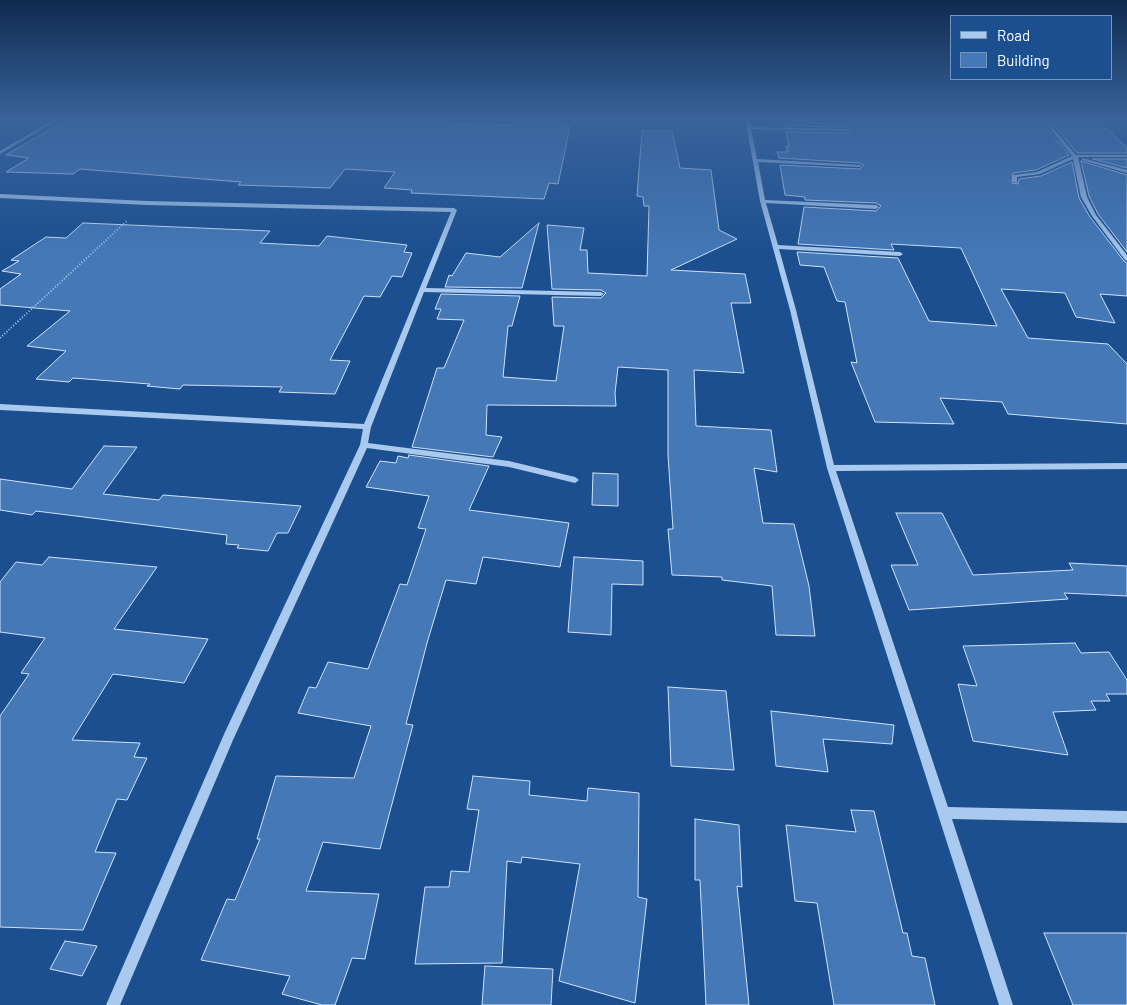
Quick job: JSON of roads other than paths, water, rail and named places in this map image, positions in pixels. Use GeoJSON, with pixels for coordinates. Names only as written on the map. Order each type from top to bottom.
{"type":"FeatureCollection","features":[{"type":"Feature","properties":{"kind":"street"},"geometry":{"type":"LineString","coordinates":[[756,165],[763,201],[793,310],[831,468],[1006,1005]]}},
{"type":"Feature","properties":{"kind":"street"},"geometry":{"type":"LineString","coordinates":[[841,165],[860,166]]}},
{"type":"Feature","properties":{"kind":"street"},"geometry":{"type":"LineString","coordinates":[[1016,182],[1015,176],[1038,173],[1056,165]]}},
{"type":"Feature","properties":{"kind":"street"},"geometry":{"type":"LineString","coordinates":[[1077,165],[1084,198],[1094,215],[1127,259]]}},
{"type":"Feature","properties":{"kind":"street"},"geometry":{"type":"LineString","coordinates":[[1104,165],[1127,172]]}},
{"type":"Feature","properties":{"kind":"street"},"geometry":{"type":"LineString","coordinates":[[0,196],[147,203],[454,210],[367,427],[364,445],[230,736],[113,1005]]}},
{"type":"Feature","properties":{"kind":"street"},"geometry":{"type":"LineString","coordinates":[[763,201],[876,208]]}},
{"type":"Feature","properties":{"kind":"street"},"geometry":{"type":"LineString","coordinates":[[421,290],[601,294]]}},
{"type":"Feature","properties":{"kind":"street"},"geometry":{"type":"LineString","coordinates":[[0,407],[367,427]]}},
{"type":"Feature","properties":{"kind":"street"},"geometry":{"type":"LineString","coordinates":[[364,445],[509,464],[575,480]]}},
{"type":"Feature","properties":{"kind":"street"},"geometry":{"type":"LineString","coordinates":[[831,468],[1127,466]]}},
{"type":"Feature","properties":{"kind":"street"},"geometry":{"type":"LineString","coordinates":[[944,813],[1127,817]]}},
{"type":"Feature","properties":{"kind":"lane"},"geometry":{"type":"LineString","coordinates":[[775,247],[900,254]]}}]}
